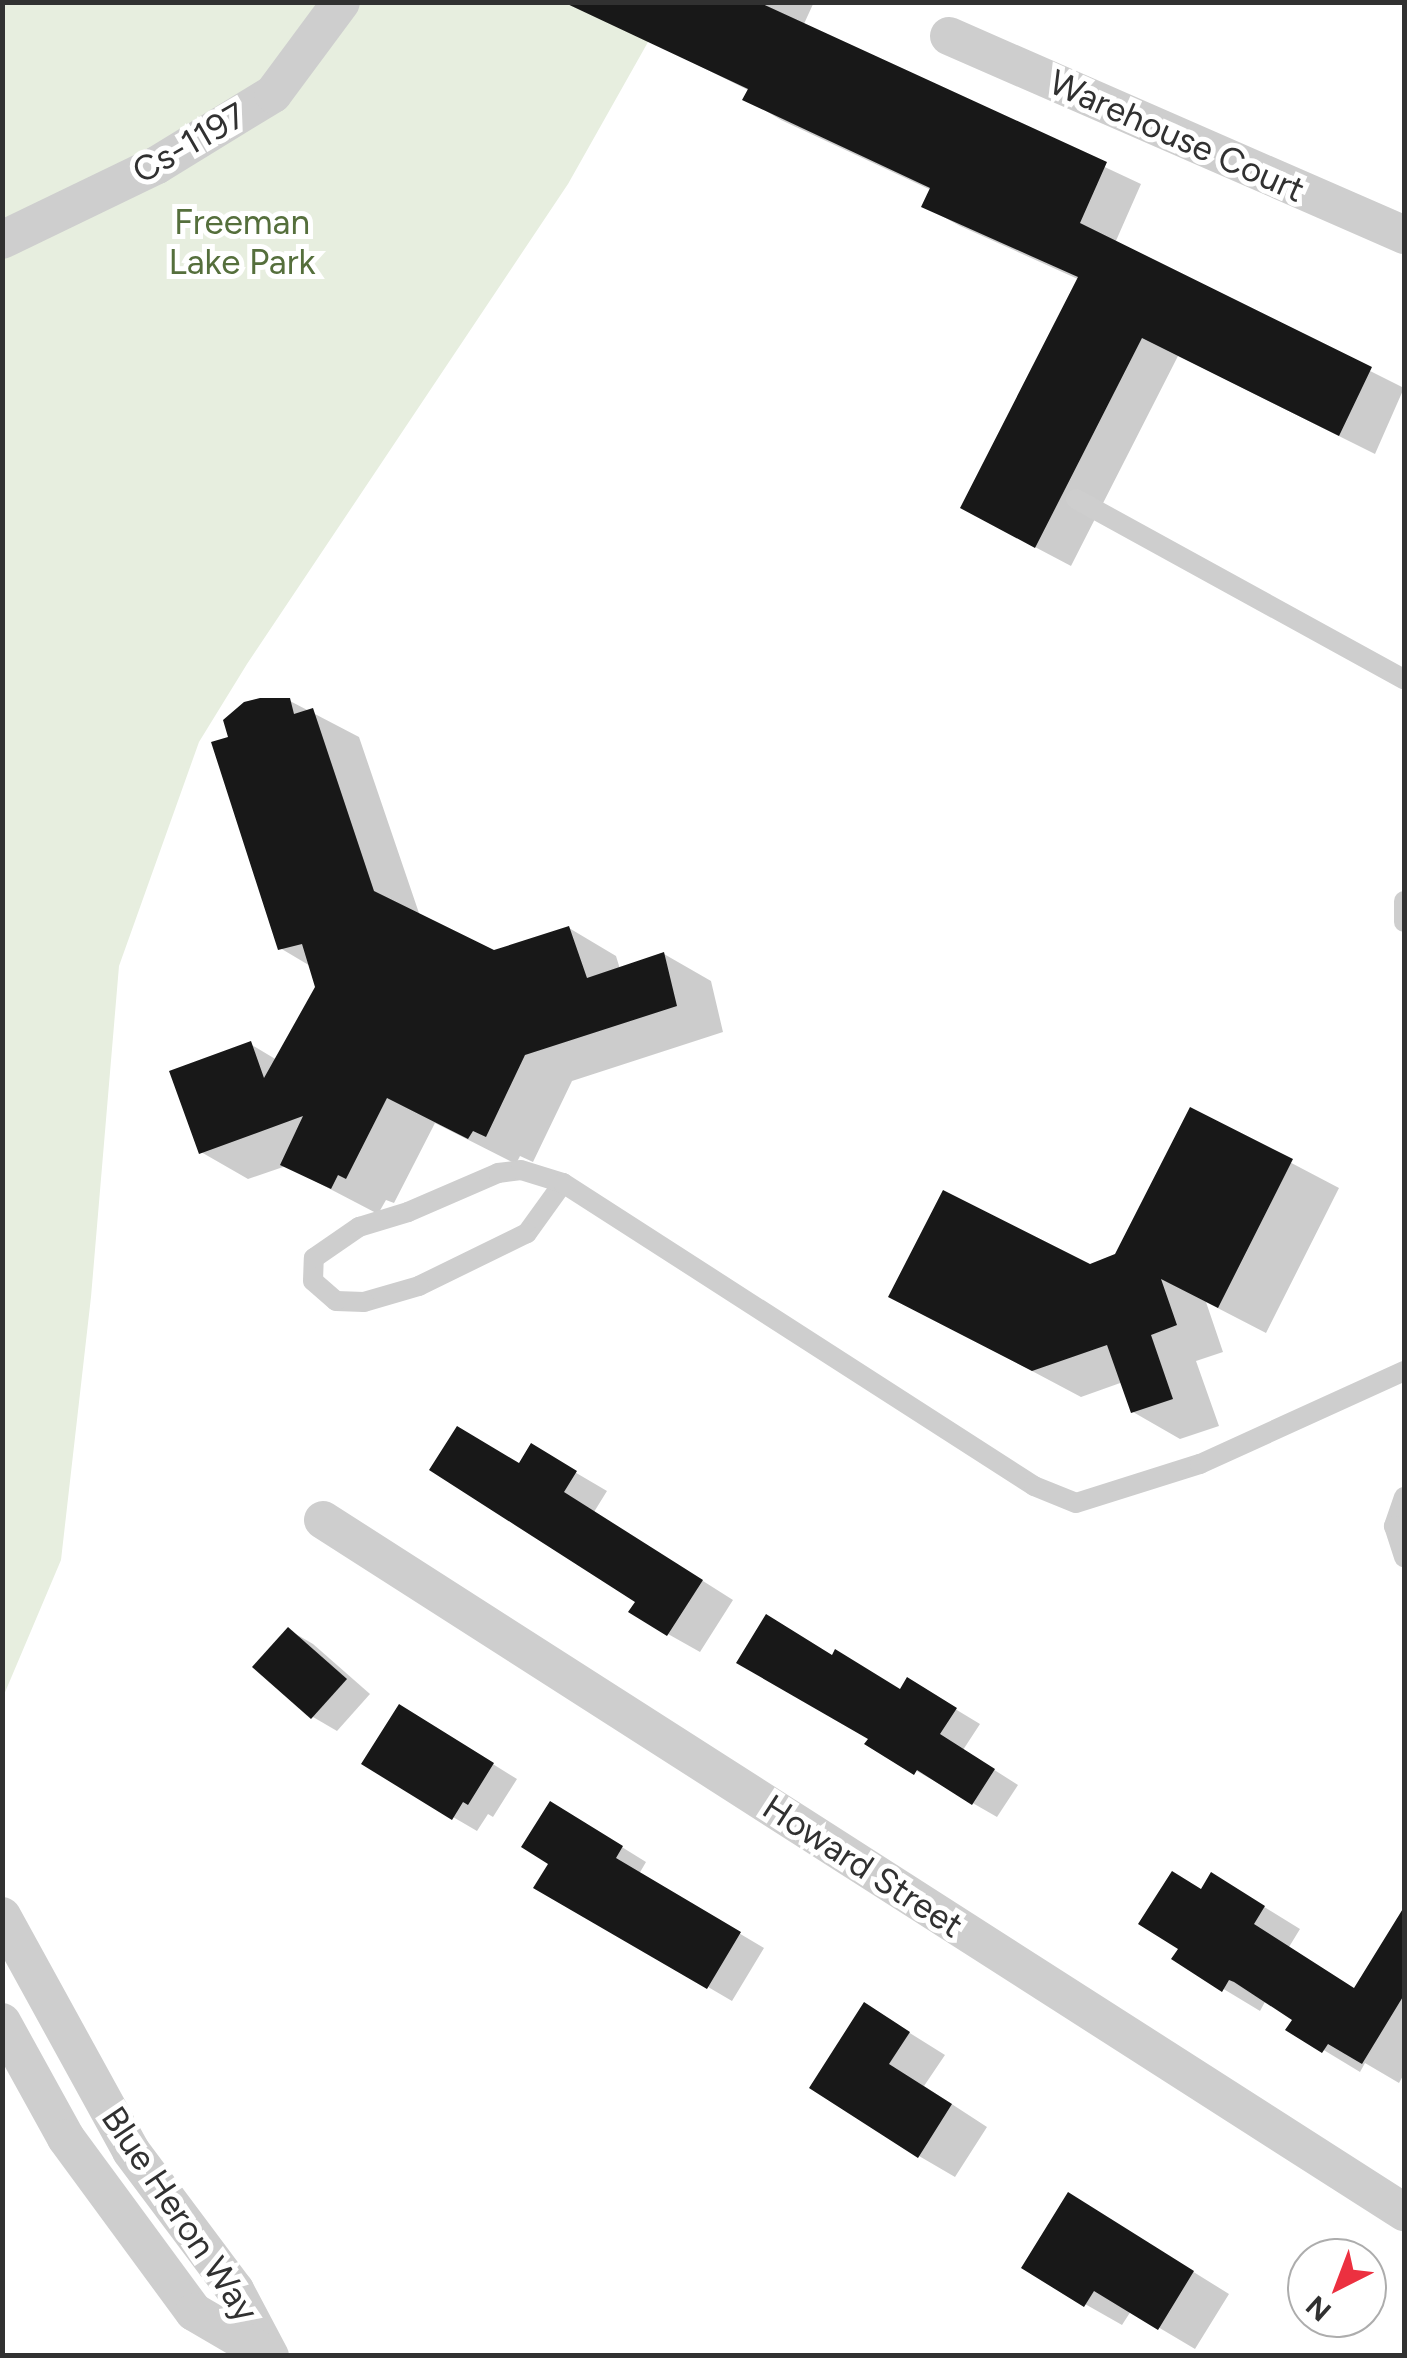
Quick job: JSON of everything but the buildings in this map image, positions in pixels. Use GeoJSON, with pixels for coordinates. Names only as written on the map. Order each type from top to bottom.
{"type":"FeatureCollection","features":[{"type":"Feature","properties":{"kind":"street","name":"Cs-1197"},"geometry":{"type":"LineString","coordinates":[[2,240],[157,166],[273,94],[341,2]]}},
{"type":"Feature","properties":{"kind":"street","name":"Warehouse Court"},"geometry":{"type":"LineString","coordinates":[[949,36],[1404,235]]}},
{"type":"Feature","properties":{"kind":"street","name":"Howard Street"},"geometry":{"type":"LineString","coordinates":[[323,1520],[1404,2212]]}},
{"type":"Feature","properties":{"kind":"street","name":"Blue Heron Way"},"geometry":{"type":"LineString","coordinates":[[2,1916],[131,2152],[235,2290],[270,2356]]}},
{"type":"Feature","properties":{"kind":"street","name":"Blue Heron Way"},"geometry":{"type":"LineString","coordinates":[[2,2022],[66,2138],[194,2312],[270,2356]]}},
{"type":"Feature","properties":{"kind":"lane"},"geometry":{"type":"LineString","coordinates":[[1076,499],[1404,679]]}},
{"type":"Feature","properties":{"kind":"lane"},"geometry":{"type":"LineString","coordinates":[[1404,901],[1404,922]]}},
{"type":"Feature","properties":{"kind":"lane"},"geometry":{"type":"LineString","coordinates":[[563,1184],[527,1233],[419,1286],[364,1302],[336,1301],[312,1282],[314,1258],[358,1227],[408,1212],[498,1174],[521,1170],[563,1184],[1034,1486],[1076,1503],[1200,1464],[1404,1371]]}},
{"type":"Feature","properties":{"kind":"lane"},"geometry":{"type":"LineString","coordinates":[[1404,1496],[1394,1526],[1404,1557]]}},
{"type":"Feature","properties":{"kind":"green space","name":"Freeman Lake Park"},"geometry":{"type":"Polygon","coordinates":[[[3,3],[670,3],[568,184],[199,742],[119,966],[91,1297],[61,1560],[3,1697],[3,3]]]}}]}
